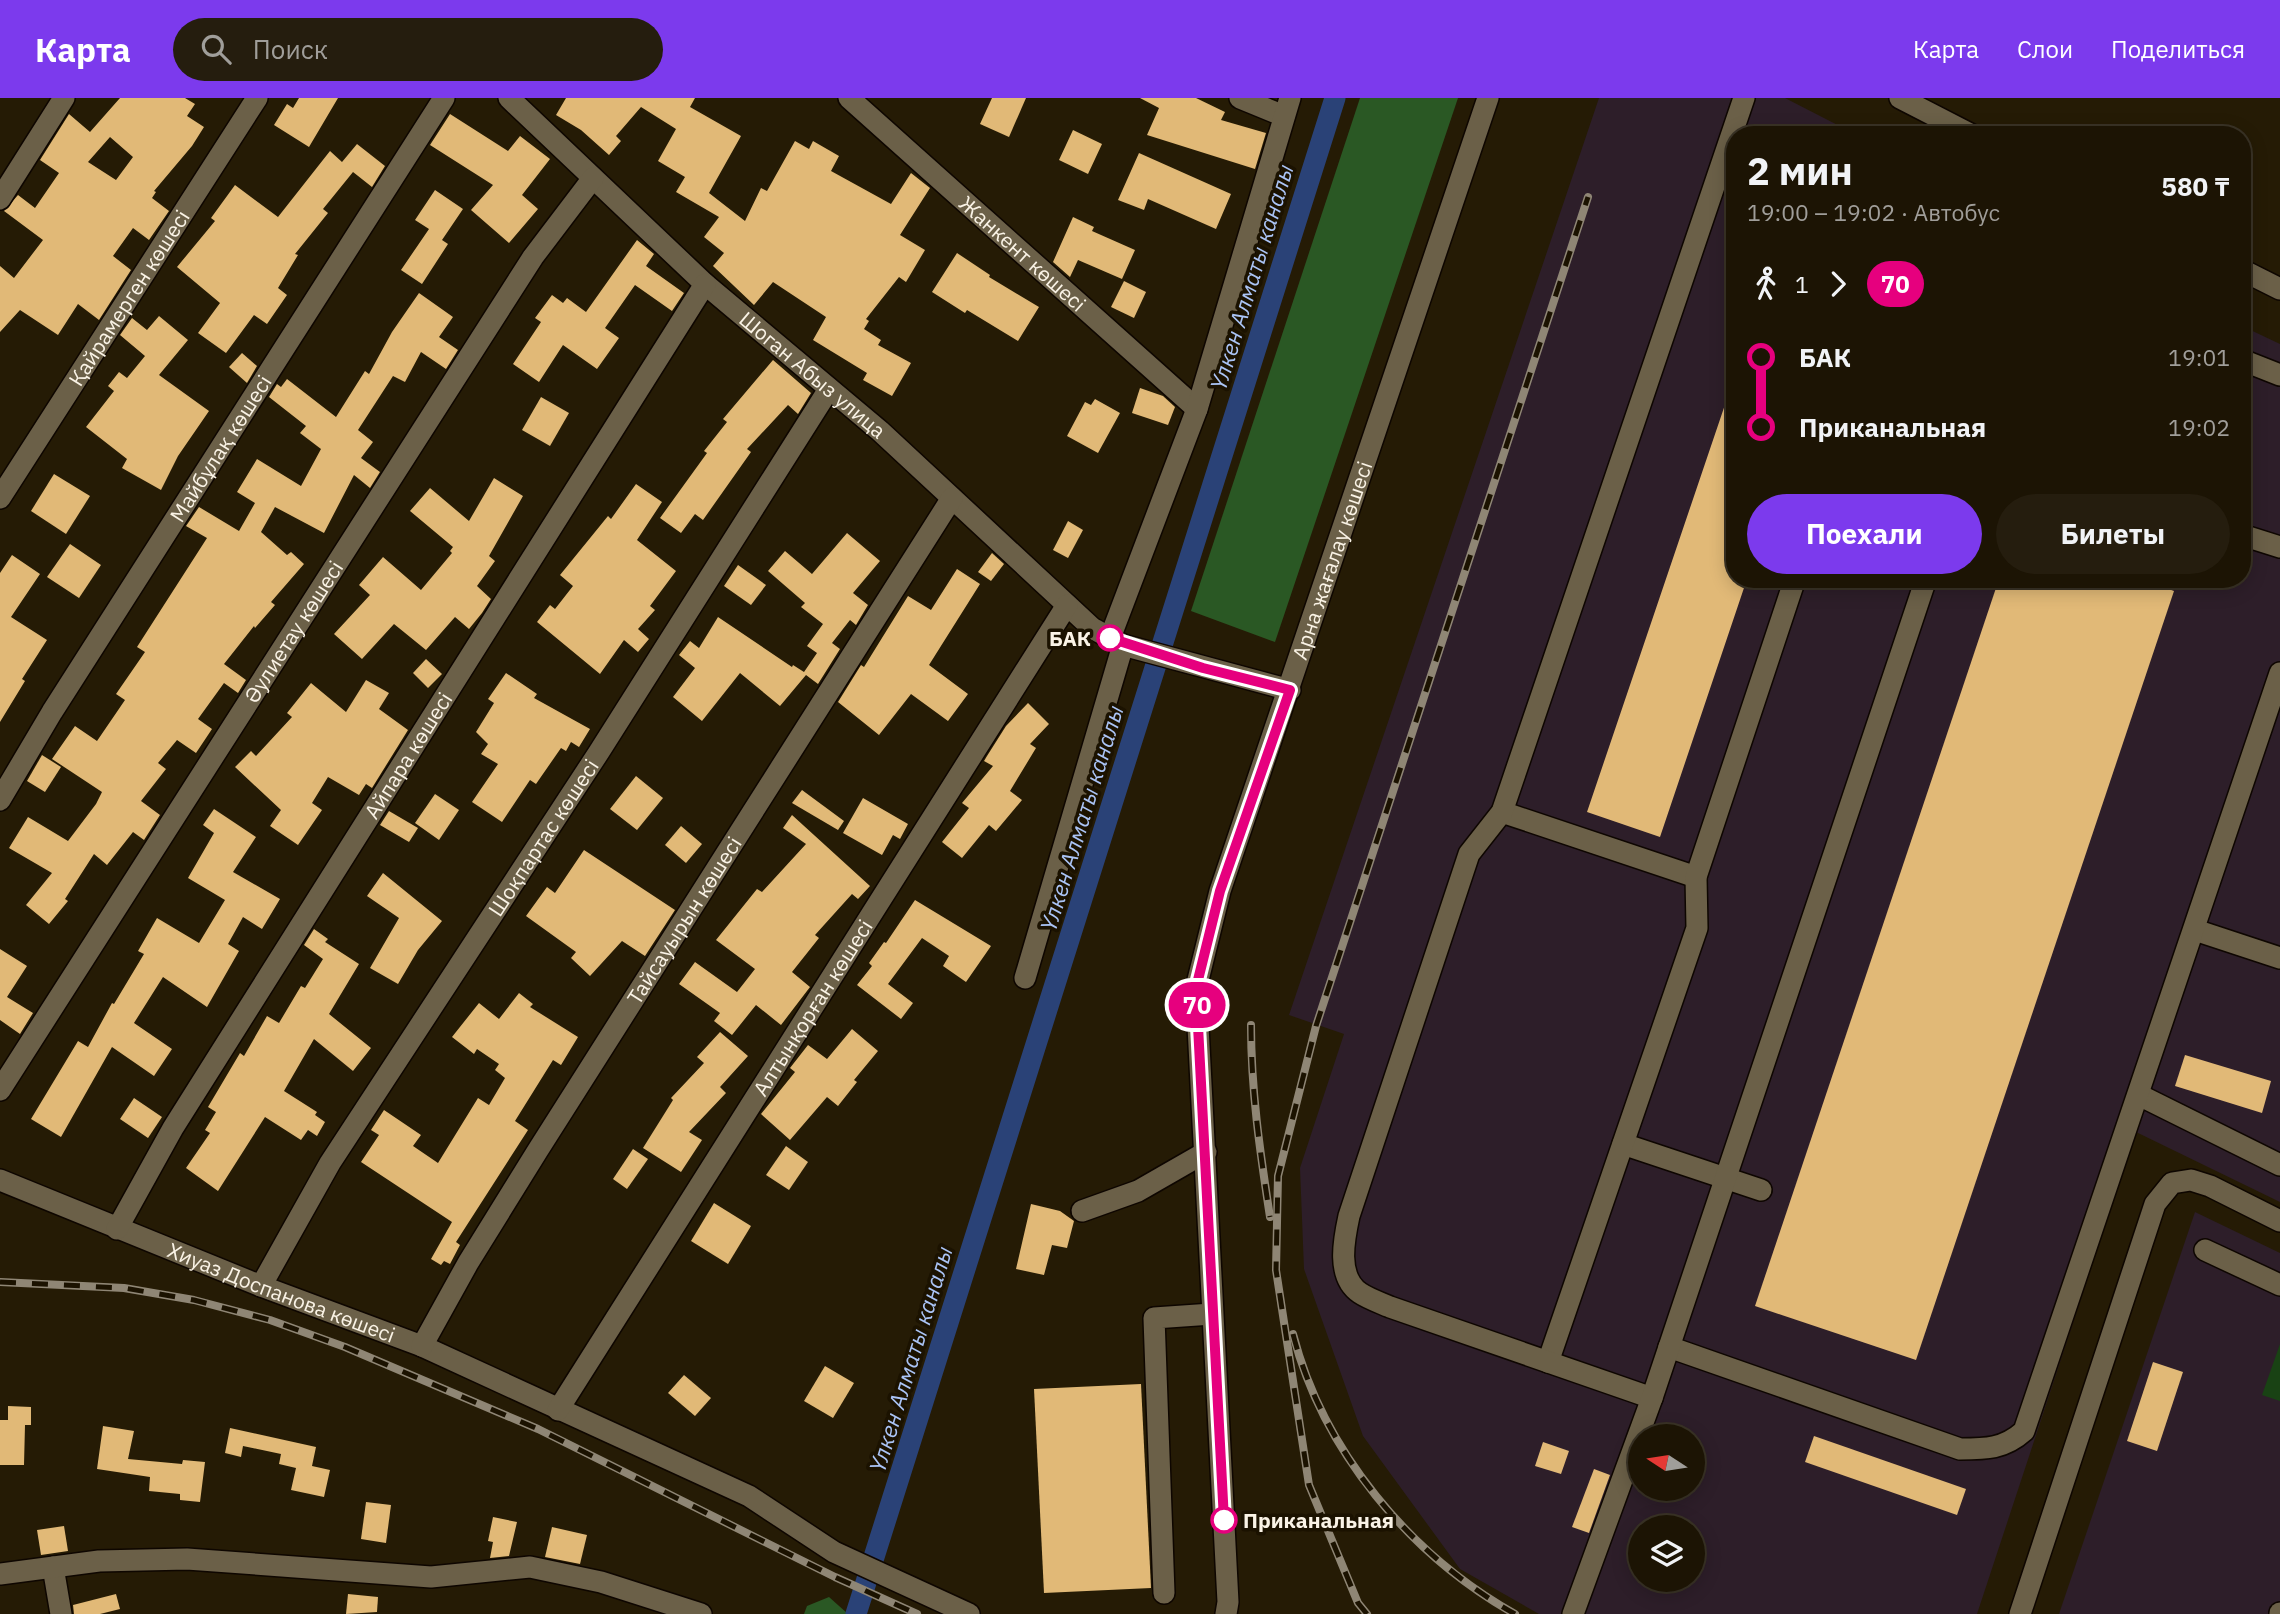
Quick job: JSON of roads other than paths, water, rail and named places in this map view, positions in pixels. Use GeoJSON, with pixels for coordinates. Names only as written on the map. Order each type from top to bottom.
{"type":"FeatureCollection","features":[{"type":"Feature","properties":{"kind":"street"},"geometry":{"type":"LineString","coordinates":[[0,199],[64,98]]}},
{"type":"Feature","properties":{"kind":"street","name":"Қайрамерген көшесі"},"geometry":{"type":"LineString","coordinates":[[0,498],[257,98]]}},
{"type":"Feature","properties":{"kind":"street","name":"Майбұлақ көшесі"},"geometry":{"type":"LineString","coordinates":[[0,800],[59,701],[444,98]]}},
{"type":"Feature","properties":{"kind":"street","name":"Шоган Абыз улица"},"geometry":{"type":"LineString","coordinates":[[509,98],[705,284],[952,498],[1092,628],[1117,641],[1203,668],[1290,690]]}},
{"type":"Feature","properties":{"kind":"street","name":"Жанкент көшесі"},"geometry":{"type":"LineString","coordinates":[[849,98],[1197,409]]}},
{"type":"Feature","properties":{"kind":"street"},"geometry":{"type":"LineString","coordinates":[[1025,978],[1117,641],[1197,409],[1287,107],[1240,98]]}},
{"type":"Feature","properties":{"kind":"street","name":"Арна жағалау көшесі"},"geometry":{"type":"LineString","coordinates":[[1226,1614],[1228,1602],[1196,988],[1220,891],[1488,98]]}},
{"type":"Feature","properties":{"kind":"street"},"geometry":{"type":"LineString","coordinates":[[1738,126],[1744,98]]}},
{"type":"Feature","properties":{"kind":"street"},"geometry":{"type":"LineString","coordinates":[[1900,98],[1954,126]]}},
{"type":"Feature","properties":{"kind":"street","name":"Әулиетау көшесі"},"geometry":{"type":"LineString","coordinates":[[0,1090],[526,268],[593,178]]}},
{"type":"Feature","properties":{"kind":"street"},"geometry":{"type":"LineString","coordinates":[[1652,1398],[1390,1307],[1358,1292],[1346,1271],[1342,1245],[1349,1216],[1469,853],[1502,813],[1726,178]]}},
{"type":"Feature","properties":{"kind":"street"},"geometry":{"type":"LineString","coordinates":[[2251,274],[2280,289]]}},
{"type":"Feature","properties":{"kind":"street","name":"Айпара көшесі"},"geometry":{"type":"LineString","coordinates":[[117,1229],[173,1128],[705,284]]}},
{"type":"Feature","properties":{"kind":"street"},"geometry":{"type":"LineString","coordinates":[[2251,364],[2280,375]]}},
{"type":"Feature","properties":{"kind":"street","name":"Шоқпартас көшесі"},"geometry":{"type":"LineString","coordinates":[[261,1286],[330,1163],[599,752],[829,389]]}},
{"type":"Feature","properties":{"kind":"street","name":"Тайсауырын көшесі"},"geometry":{"type":"LineString","coordinates":[[422,1346],[468,1263],[538,1150],[952,498]]}},
{"type":"Feature","properties":{"kind":"street"},"geometry":{"type":"LineString","coordinates":[[2251,538],[2280,547]]}},
{"type":"Feature","properties":{"kind":"street"},"geometry":{"type":"LineString","coordinates":[[1548,1362],[1697,928],[1696,877],[1792,588]]}},
{"type":"Feature","properties":{"kind":"street"},"geometry":{"type":"LineString","coordinates":[[1573,1614],[1652,1398],[1923,588]]}},
{"type":"Feature","properties":{"kind":"street","name":"Алтынқорған көшесі"},"geometry":{"type":"LineString","coordinates":[[558,1410],[1068,605]]}},
{"type":"Feature","properties":{"kind":"street"},"geometry":{"type":"LineString","coordinates":[[1669,1347],[1960,1449],[1990,1449],[2010,1443],[2024,1431],[2280,673]]}},
{"type":"Feature","properties":{"kind":"street"},"geometry":{"type":"LineString","coordinates":[[1502,813],[1696,877]]}},
{"type":"Feature","properties":{"kind":"street"},"geometry":{"type":"LineString","coordinates":[[2195,930],[2280,958]]}},
{"type":"Feature","properties":{"kind":"street"},"geometry":{"type":"LineString","coordinates":[[2139,1095],[2280,1166]]}},
{"type":"Feature","properties":{"kind":"street"},"geometry":{"type":"LineString","coordinates":[[1623,1144],[1761,1190]]}},
{"type":"Feature","properties":{"kind":"street"},"geometry":{"type":"LineString","coordinates":[[1082,1211],[1138,1191],[1206,1152]]}},
{"type":"Feature","properties":{"kind":"street","name":"Хиуаз Доспанова көшесі"},"geometry":{"type":"LineString","coordinates":[[0,1180],[261,1286],[422,1346],[749,1496],[834,1552],[969,1614]]}},
{"type":"Feature","properties":{"kind":"street"},"geometry":{"type":"LineString","coordinates":[[2020,1614],[2155,1204],[2172,1183],[2191,1180],[2280,1221]]}},
{"type":"Feature","properties":{"kind":"street"},"geometry":{"type":"LineString","coordinates":[[2205,1250],[2280,1285]]}},
{"type":"Feature","properties":{"kind":"street"},"geometry":{"type":"LineString","coordinates":[[1164,1593],[1154,1318],[1212,1314]]}},
{"type":"Feature","properties":{"kind":"street"},"geometry":{"type":"LineString","coordinates":[[0,1574],[99,1562],[187,1559],[430,1577],[530,1567],[601,1582],[701,1614]]}},
{"type":"Feature","properties":{"kind":"street"},"geometry":{"type":"LineString","coordinates":[[52,1567],[61,1614]]}},
{"type":"Feature","properties":{"kind":"waterway","name":"Үлкен Алматы каналы"},"geometry":{"type":"LineString","coordinates":[[856,1614],[1335,98]]}},
{"type":"Feature","properties":{"kind":"railway"},"geometry":{"type":"LineString","coordinates":[[1367,1614],[1358,1603],[1309,1485],[1276,1270],[1278,1176],[1316,1026],[1588,197]]}},
{"type":"Feature","properties":{"kind":"railway"},"geometry":{"type":"LineString","coordinates":[[1251,1025],[1254,1097],[1270,1217]]}},
{"type":"Feature","properties":{"kind":"railway"},"geometry":{"type":"LineString","coordinates":[[0,1282],[124,1288],[194,1300],[270,1320],[345,1347],[538,1429],[835,1577],[917,1614]]}},
{"type":"Feature","properties":{"kind":"railway"},"geometry":{"type":"LineString","coordinates":[[1293,1334],[1307,1377],[1326,1419],[1376,1496],[1440,1562],[1515,1614]]}},
{"type":"Feature","properties":{"kind":"place","name":"БАК"},"geometry":{"type":"Point","coordinates":[1110,638]}},
{"type":"Feature","properties":{"kind":"place","name":"Приканальная"},"geometry":{"type":"Point","coordinates":[1224,1520]}}]}
